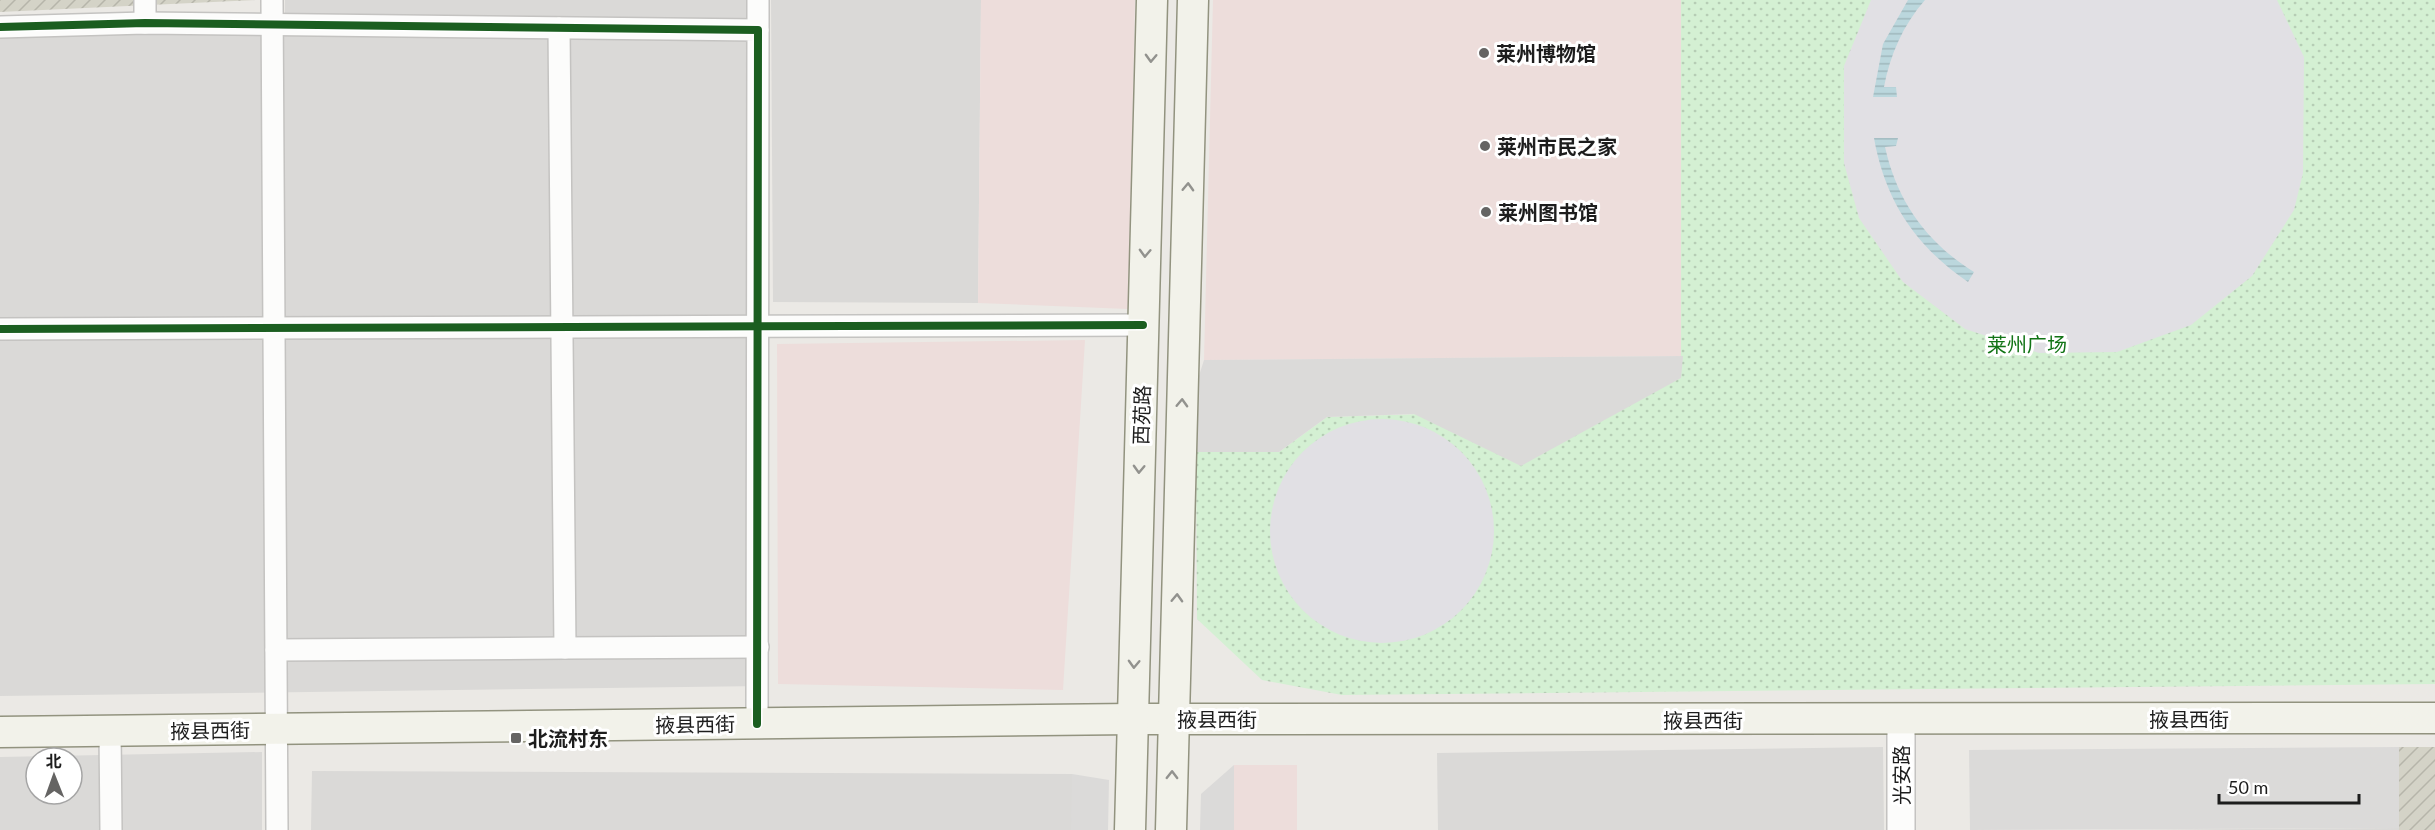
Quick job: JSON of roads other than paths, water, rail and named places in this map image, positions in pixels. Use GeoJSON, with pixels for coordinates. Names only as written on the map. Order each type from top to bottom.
{"type":"FeatureCollection","features":[{"type":"Feature","properties":{"kind":"main road","name":"西苑路"},"geometry":{"type":"LineString","coordinates":[[1130,830],[1152,0]]}},
{"type":"Feature","properties":{"kind":"main road","name":"西苑路"},"geometry":{"type":"LineString","coordinates":[[1171,830],[1193,0]]}},
{"type":"Feature","properties":{"kind":"main road","name":"掖县西街"},"geometry":{"type":"LineString","coordinates":[[0,732],[1133,719],[2435,718]]}},
{"type":"Feature","properties":{"kind":"street"},"geometry":{"type":"LineString","coordinates":[[145,0],[145,22]]}},
{"type":"Feature","properties":{"kind":"street"},"geometry":{"type":"LineString","coordinates":[[272,0],[277,830]]}},
{"type":"Feature","properties":{"kind":"street"},"geometry":{"type":"LineString","coordinates":[[757,724],[758,0]]}},
{"type":"Feature","properties":{"kind":"street"},"geometry":{"type":"LineString","coordinates":[[0,27],[145,22],[758,30]]}},
{"type":"Feature","properties":{"kind":"street"},"geometry":{"type":"LineString","coordinates":[[559,28],[565,648]]}},
{"type":"Feature","properties":{"kind":"street"},"geometry":{"type":"LineString","coordinates":[[0,329],[1143,325]]}},
{"type":"Feature","properties":{"kind":"street"},"geometry":{"type":"LineString","coordinates":[[276,650],[758,647]]}},
{"type":"Feature","properties":{"kind":"street","name":"光安路"},"geometry":{"type":"LineString","coordinates":[[1900,830],[1901,720]]}},
{"type":"Feature","properties":{"kind":"street"},"geometry":{"type":"LineString","coordinates":[[110,731],[111,830]]}},
{"type":"Feature","properties":{"kind":"water"},"geometry":{"type":"Polygon","coordinates":[[[1908,0],[1925,0],[1904,30],[1890,63],[1884,87],[1896,87],[1897,97],[1873,97],[1883,44],[1908,0]]]}},
{"type":"Feature","properties":{"kind":"water"},"geometry":{"type":"Polygon","coordinates":[[[1874,138],[1898,138],[1896,146],[1885,147],[1897,185],[1928,234],[1974,272],[1968,282],[1932,253],[1905,220],[1886,182],[1874,138]]]}},
{"type":"Feature","properties":{"kind":"place","name":"莱州博物馆"},"geometry":{"type":"Point","coordinates":[1484,53]}},
{"type":"Feature","properties":{"kind":"place","name":"莱州市民之家"},"geometry":{"type":"Point","coordinates":[1485,146]}},
{"type":"Feature","properties":{"kind":"place","name":"莱州图书馆"},"geometry":{"type":"Point","coordinates":[1486,212]}},
{"type":"Feature","properties":{"kind":"place","name":"北流村东"},"geometry":{"type":"Point","coordinates":[516,738]}},
{"type":"Feature","properties":{"kind":"park label","name":"莱州广场"},"geometry":{"type":"Point","coordinates":[2027,344]}}]}
